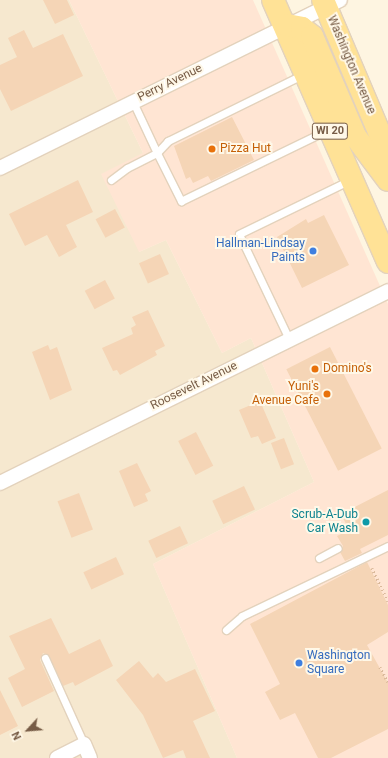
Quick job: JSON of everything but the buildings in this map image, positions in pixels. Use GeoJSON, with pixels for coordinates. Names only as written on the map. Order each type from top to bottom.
{"type":"FeatureCollection","features":[{"type":"Feature","properties":{"kind":"main road","name":"WI 20"},"geometry":{"type":"LineString","coordinates":[[273,0],[286,25],[350,180],[388,262]]}},
{"type":"Feature","properties":{"kind":"main road"},"geometry":{"type":"LineString","coordinates":[[305,0],[311,5],[330,2]]}},
{"type":"Feature","properties":{"kind":"main road","name":"Washington Avenue"},"geometry":{"type":"LineString","coordinates":[[330,2],[388,152]]}},
{"type":"Feature","properties":{"kind":"main road"},"geometry":{"type":"LineString","coordinates":[[286,25],[302,28],[312,36],[354,136],[388,180]]}},
{"type":"Feature","properties":{"kind":"street","name":"Perry Avenue"},"geometry":{"type":"LineString","coordinates":[[0,168],[330,2]]}},
{"type":"Feature","properties":{"kind":"street","name":"Roosevelt Avenue"},"geometry":{"type":"LineString","coordinates":[[0,483],[388,291]]}},
{"type":"Feature","properties":{"kind":"street"},"geometry":{"type":"LineString","coordinates":[[56,758],[84,744],[90,758]]}},
{"type":"Feature","properties":{"kind":"lane"},"geometry":{"type":"LineString","coordinates":[[111,180],[127,168],[157,153],[168,141],[305,74]]}},
{"type":"Feature","properties":{"kind":"lane"},"geometry":{"type":"LineString","coordinates":[[133,102],[181,201],[329,129]]}},
{"type":"Feature","properties":{"kind":"lane"},"geometry":{"type":"LineString","coordinates":[[289,339],[239,234],[350,180]]}},
{"type":"Feature","properties":{"kind":"lane"},"geometry":{"type":"LineString","coordinates":[[226,630],[242,616],[388,546]]}},
{"type":"Feature","properties":{"kind":"lane"},"geometry":{"type":"LineString","coordinates":[[319,558],[338,548]]}},
{"type":"Feature","properties":{"kind":"lane"},"geometry":{"type":"LineString","coordinates":[[45,658],[84,744]]}},
{"type":"Feature","properties":{"kind":"path"},"geometry":{"type":"LineString","coordinates":[[369,563],[388,602]]}},
{"type":"Feature","properties":{"kind":"path"},"geometry":{"type":"LineString","coordinates":[[380,667],[388,682]]}},
{"type":"Feature","properties":{"kind":"shaded area"},"geometry":{"type":"Polygon","coordinates":[[[0,0],[69,0],[143,153],[139,252],[166,240],[222,353],[251,338],[314,482],[153,564],[237,758],[0,758],[0,0]]]}},
{"type":"Feature","properties":{"kind":"shaded area"},"geometry":{"type":"Polygon","coordinates":[[[69,0],[253,0],[388,304],[388,758],[237,758],[153,564],[314,482],[251,338],[222,353],[166,240],[139,252],[101,174],[143,153],[69,0]]]}},
{"type":"Feature","properties":{"kind":"place","name":"Pizza Hut"},"geometry":{"type":"Point","coordinates":[212,149]}},
{"type":"Feature","properties":{"kind":"place","name":"Hallman-Lindsay Paints"},"geometry":{"type":"Point","coordinates":[313,251]}},
{"type":"Feature","properties":{"kind":"place","name":"Domino's"},"geometry":{"type":"Point","coordinates":[315,369]}},
{"type":"Feature","properties":{"kind":"place","name":"Yuni's Avenue Cafe"},"geometry":{"type":"Point","coordinates":[327,394]}},
{"type":"Feature","properties":{"kind":"place","name":"Scrub-A-Dub Car Wash"},"geometry":{"type":"Point","coordinates":[366,522]}},
{"type":"Feature","properties":{"kind":"place","name":"Washington Square"},"geometry":{"type":"Point","coordinates":[299,663]}}]}
